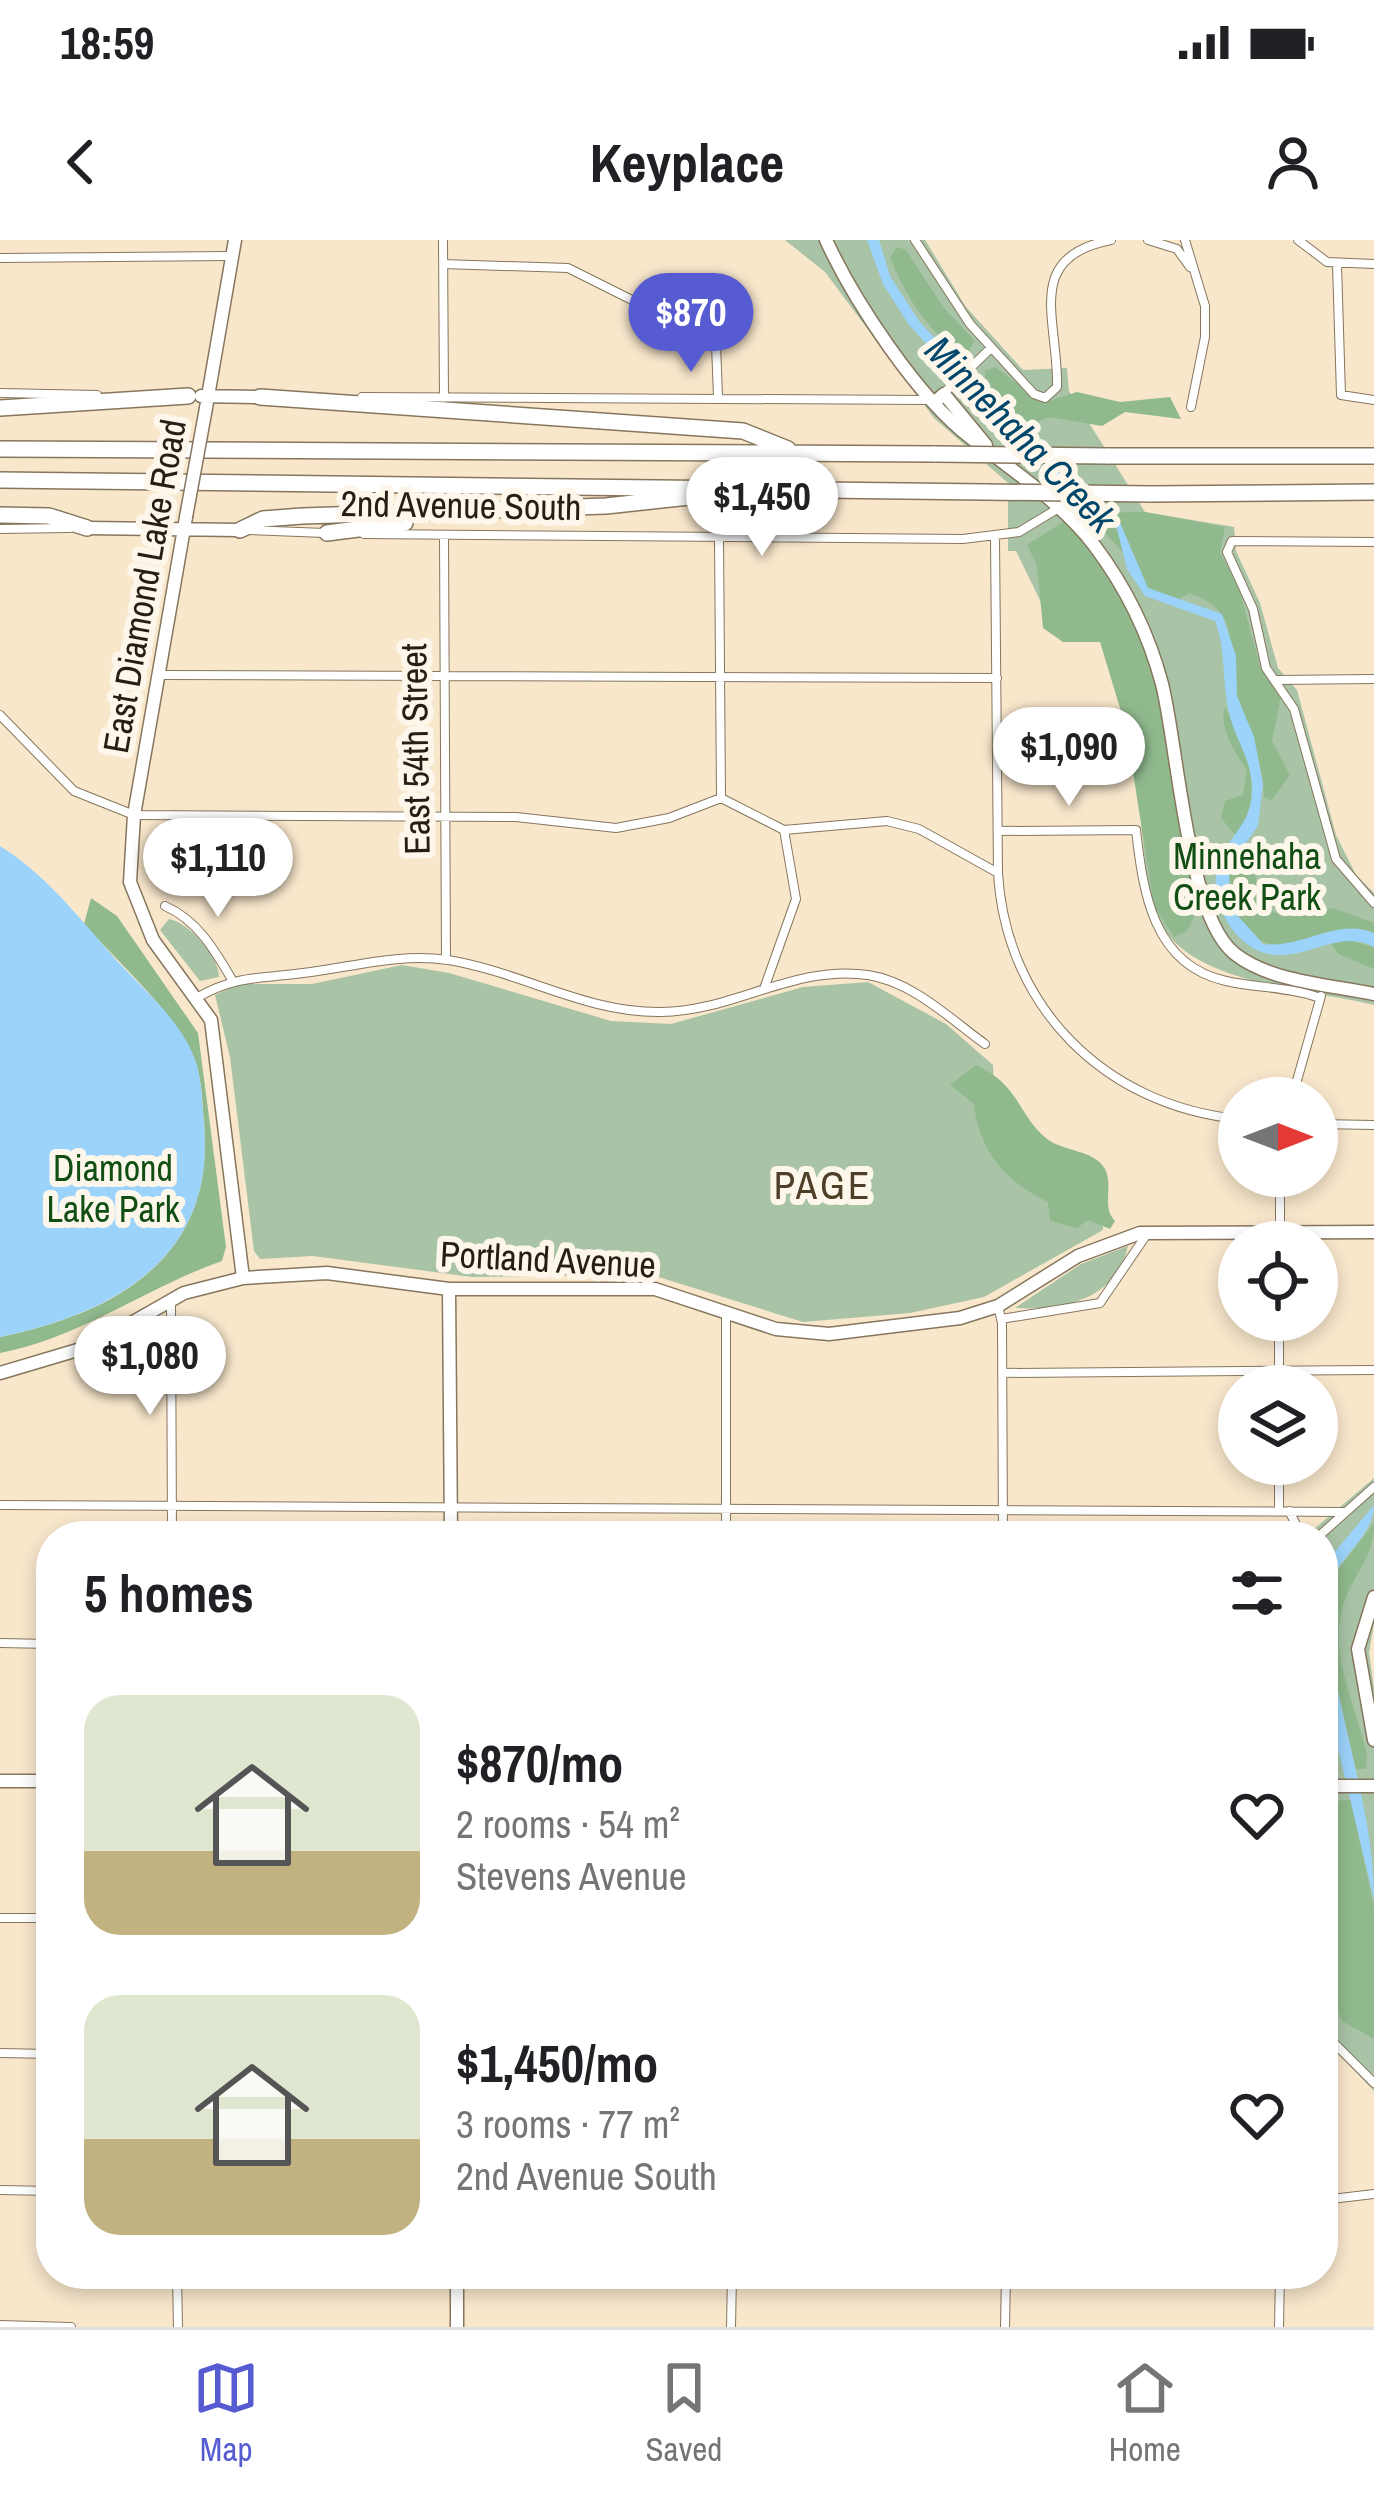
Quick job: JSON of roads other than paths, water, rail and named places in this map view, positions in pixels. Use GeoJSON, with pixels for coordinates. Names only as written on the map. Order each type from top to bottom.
{"type":"FeatureCollection","features":[{"type":"Feature","properties":{"kind":"highway"},"geometry":{"type":"LineString","coordinates":[[0,408],[188,396]]}},
{"type":"Feature","properties":{"kind":"highway"},"geometry":{"type":"LineString","coordinates":[[260,397],[743,431],[796,452]]}},
{"type":"Feature","properties":{"kind":"highway"},"geometry":{"type":"LineString","coordinates":[[0,448],[1374,456]]}},
{"type":"Feature","properties":{"kind":"highway"},"geometry":{"type":"LineString","coordinates":[[0,480],[304,480],[1151,494],[1374,492]]}},
{"type":"Feature","properties":{"kind":"highway"},"geometry":{"type":"LineString","coordinates":[[326,533],[539,508],[757,490]]}},
{"type":"Feature","properties":{"kind":"highway"},"geometry":{"type":"LineString","coordinates":[[240,530],[263,519],[302,516],[539,508]]}},
{"type":"Feature","properties":{"kind":"highway"},"geometry":{"type":"LineString","coordinates":[[0,515],[49,516],[87,528]]}},
{"type":"Feature","properties":{"kind":"street","name":"East Diamond Lake Road"},"geometry":{"type":"LineString","coordinates":[[235,240],[129,859],[135,902],[153,940],[211,1020],[243,1278]]}},
{"type":"Feature","properties":{"kind":"street"},"geometry":{"type":"LineString","coordinates":[[443,240],[444,398]]}},
{"type":"Feature","properties":{"kind":"street"},"geometry":{"type":"LineString","coordinates":[[826,240],[874,320],[940,397],[1102,555],[1147,638],[1170,716],[1202,894],[1218,936],[1254,965],[1322,991]]}},
{"type":"Feature","properties":{"kind":"street"},"geometry":{"type":"LineString","coordinates":[[915,240],[991,348],[1034,394],[1045,398],[1057,387],[1052,298],[1058,267],[1076,249],[1111,240]]}},
{"type":"Feature","properties":{"kind":"street"},"geometry":{"type":"LineString","coordinates":[[1148,240],[1177,248],[1198,278]]}},
{"type":"Feature","properties":{"kind":"street"},"geometry":{"type":"LineString","coordinates":[[1186,240],[1198,278],[1205,337],[1192,407]]}},
{"type":"Feature","properties":{"kind":"street"},"geometry":{"type":"LineString","coordinates":[[1298,240],[1337,264],[1374,264]]}},
{"type":"Feature","properties":{"kind":"street"},"geometry":{"type":"LineString","coordinates":[[0,258],[232,256]]}},
{"type":"Feature","properties":{"kind":"street"},"geometry":{"type":"LineString","coordinates":[[443,264],[568,268],[656,312],[703,327],[718,355],[718,396]]}},
{"type":"Feature","properties":{"kind":"street"},"geometry":{"type":"LineString","coordinates":[[1337,264],[1340,390],[1346,399],[1374,400]]}},
{"type":"Feature","properties":{"kind":"street"},"geometry":{"type":"LineString","coordinates":[[0,393],[188,396],[207,402],[260,397],[940,397],[991,348]]}},
{"type":"Feature","properties":{"kind":"street","name":"2nd Avenue South"},"geometry":{"type":"LineString","coordinates":[[0,529],[185,522],[240,530],[444,537],[995,538],[1030,527],[1057,509]]}},
{"type":"Feature","properties":{"kind":"street","name":"East 54th Street"},"geometry":{"type":"LineString","coordinates":[[444,537],[446,960]]}},
{"type":"Feature","properties":{"kind":"street"},"geometry":{"type":"LineString","coordinates":[[719,537],[721,798]]}},
{"type":"Feature","properties":{"kind":"street"},"geometry":{"type":"LineString","coordinates":[[995,538],[1000,915],[1023,979],[1087,1055],[1163,1102],[1218,1114]]}},
{"type":"Feature","properties":{"kind":"street"},"geometry":{"type":"LineString","coordinates":[[1374,542],[1232,541],[1226,552],[1246,590],[1266,668],[1294,709],[1336,860],[1374,903]]}},
{"type":"Feature","properties":{"kind":"street"},"geometry":{"type":"LineString","coordinates":[[160,675],[997,678]]}},
{"type":"Feature","properties":{"kind":"street"},"geometry":{"type":"LineString","coordinates":[[1275,680],[1374,679]]}},
{"type":"Feature","properties":{"kind":"street"},"geometry":{"type":"LineString","coordinates":[[0,716],[74,791],[134,815],[446,817],[616,828],[669,818],[721,798],[784,830],[887,820],[919,829],[998,873]]}},
{"type":"Feature","properties":{"kind":"street"},"geometry":{"type":"LineString","coordinates":[[765,986],[796,898],[784,830]]}},
{"type":"Feature","properties":{"kind":"street"},"geometry":{"type":"LineString","coordinates":[[999,831],[1136,830],[1149,911],[1173,950],[1219,980],[1374,994]]}},
{"type":"Feature","properties":{"kind":"street"},"geometry":{"type":"LineString","coordinates":[[165,906],[182,913],[211,944],[231,979]]}},
{"type":"Feature","properties":{"kind":"street"},"geometry":{"type":"LineString","coordinates":[[198,997],[231,979],[395,958],[446,960],[574,1000],[635,1012],[698,1008],[765,986],[869,975],[917,993],[985,1044]]}},
{"type":"Feature","properties":{"kind":"street"},"geometry":{"type":"LineString","coordinates":[[1298,1077],[1322,991]]}},
{"type":"Feature","properties":{"kind":"street"},"geometry":{"type":"LineString","coordinates":[[1338,1124],[1374,1125]]}},
{"type":"Feature","properties":{"kind":"street"},"geometry":{"type":"LineString","coordinates":[[1003,1521],[999,1313],[1100,1303],[1148,1232]]}},
{"type":"Feature","properties":{"kind":"street","name":"Portland Avenue"},"geometry":{"type":"LineString","coordinates":[[0,1373],[91,1346],[171,1300],[243,1278],[368,1274],[449,1289],[656,1289],[776,1330],[829,1334],[999,1313],[1078,1256],[1148,1232],[1218,1235]]}},
{"type":"Feature","properties":{"kind":"street","name":"Portland Avenue"},"geometry":{"type":"LineString","coordinates":[[1338,1234],[1374,1232]]}},
{"type":"Feature","properties":{"kind":"street"},"geometry":{"type":"LineString","coordinates":[[449,1289],[451,1521]]}},
{"type":"Feature","properties":{"kind":"street"},"geometry":{"type":"LineString","coordinates":[[171,1300],[172,1521]]}},
{"type":"Feature","properties":{"kind":"street"},"geometry":{"type":"LineString","coordinates":[[726,1314],[726,1521]]}},
{"type":"Feature","properties":{"kind":"street"},"geometry":{"type":"LineString","coordinates":[[1338,1370],[1374,1370]]}},
{"type":"Feature","properties":{"kind":"street"},"geometry":{"type":"LineString","coordinates":[[1002,1373],[1218,1371]]}},
{"type":"Feature","properties":{"kind":"street"},"geometry":{"type":"LineString","coordinates":[[1281,1485],[1284,1510],[1292,1521]]}},
{"type":"Feature","properties":{"kind":"street"},"geometry":{"type":"LineString","coordinates":[[1336,1521],[1374,1487]]}},
{"type":"Feature","properties":{"kind":"street"},"geometry":{"type":"LineString","coordinates":[[0,1505],[451,1511],[1346,1512]]}},
{"type":"Feature","properties":{"kind":"street"},"geometry":{"type":"LineString","coordinates":[[1374,1598],[1364,1649],[1374,1740]]}},
{"type":"Feature","properties":{"kind":"street"},"geometry":{"type":"LineString","coordinates":[[0,1643],[36,1644]]}},
{"type":"Feature","properties":{"kind":"street"},"geometry":{"type":"LineString","coordinates":[[0,1781],[36,1781]]}},
{"type":"Feature","properties":{"kind":"street"},"geometry":{"type":"LineString","coordinates":[[1338,1786],[1372,1786]]}},
{"type":"Feature","properties":{"kind":"street"},"geometry":{"type":"LineString","coordinates":[[0,1918],[36,1918]]}},
{"type":"Feature","properties":{"kind":"street"},"geometry":{"type":"LineString","coordinates":[[1338,2047],[1374,2083]]}},
{"type":"Feature","properties":{"kind":"street"},"geometry":{"type":"LineString","coordinates":[[0,2053],[36,2054]]}},
{"type":"Feature","properties":{"kind":"street"},"geometry":{"type":"LineString","coordinates":[[0,2190],[36,2191]]}},
{"type":"Feature","properties":{"kind":"street"},"geometry":{"type":"LineString","coordinates":[[1338,2198],[1374,2194]]}},
{"type":"Feature","properties":{"kind":"street"},"geometry":{"type":"LineString","coordinates":[[177,2289],[178,2327]]}},
{"type":"Feature","properties":{"kind":"street"},"geometry":{"type":"LineString","coordinates":[[457,2289],[457,2327]]}},
{"type":"Feature","properties":{"kind":"street"},"geometry":{"type":"LineString","coordinates":[[731,2327],[732,2289]]}},
{"type":"Feature","properties":{"kind":"street"},"geometry":{"type":"LineString","coordinates":[[1005,2327],[1006,2289]]}},
{"type":"Feature","properties":{"kind":"street"},"geometry":{"type":"LineString","coordinates":[[1279,2327],[1280,2289]]}},
{"type":"Feature","properties":{"kind":"street"},"geometry":{"type":"LineString","coordinates":[[0,2325],[71,2327]]}},
{"type":"Feature","properties":{"kind":"water","name":"Minnehaha Creek"},"geometry":{"type":"Polygon","coordinates":[[[867,240],[879,240],[890,276],[919,321],[1019,428],[1118,518],[1148,588],[1222,614],[1236,656],[1237,696],[1254,737],[1263,784],[1258,826],[1229,866],[1230,907],[1263,944],[1360,929],[1374,933],[1374,947],[1346,941],[1274,955],[1247,944],[1228,924],[1217,897],[1217,870],[1249,810],[1252,780],[1229,712],[1215,621],[1145,596],[1127,569],[1117,529],[1020,445],[909,325],[883,284],[867,240]]]}},
{"type":"Feature","properties":{"kind":"water","name":"Diamond Lake Park"},"geometry":{"type":"Polygon","coordinates":[[[0,846],[59,896],[175,1024],[198,1069],[204,1124],[203,1170],[193,1210],[175,1244],[150,1271],[82,1312],[0,1337],[0,846]]]}},
{"type":"Feature","properties":{"kind":"water"},"geometry":{"type":"Polygon","coordinates":[[[1374,1505],[1367,1530],[1338,1570],[1338,1548],[1374,1505]]]}},
{"type":"Feature","properties":{"kind":"water"},"geometry":{"type":"Polygon","coordinates":[[[1338,1690],[1367,1824],[1374,1900],[1338,1748],[1338,1690]]]}},
{"type":"Feature","properties":{"kind":"district","name":"PAGE"},"geometry":{"type":"Point","coordinates":[823,1185]}},
{"type":"Feature","properties":{"kind":"park label","name":"Minnehaha Creek Park"},"geometry":{"type":"Point","coordinates":[1247,876]}}]}
